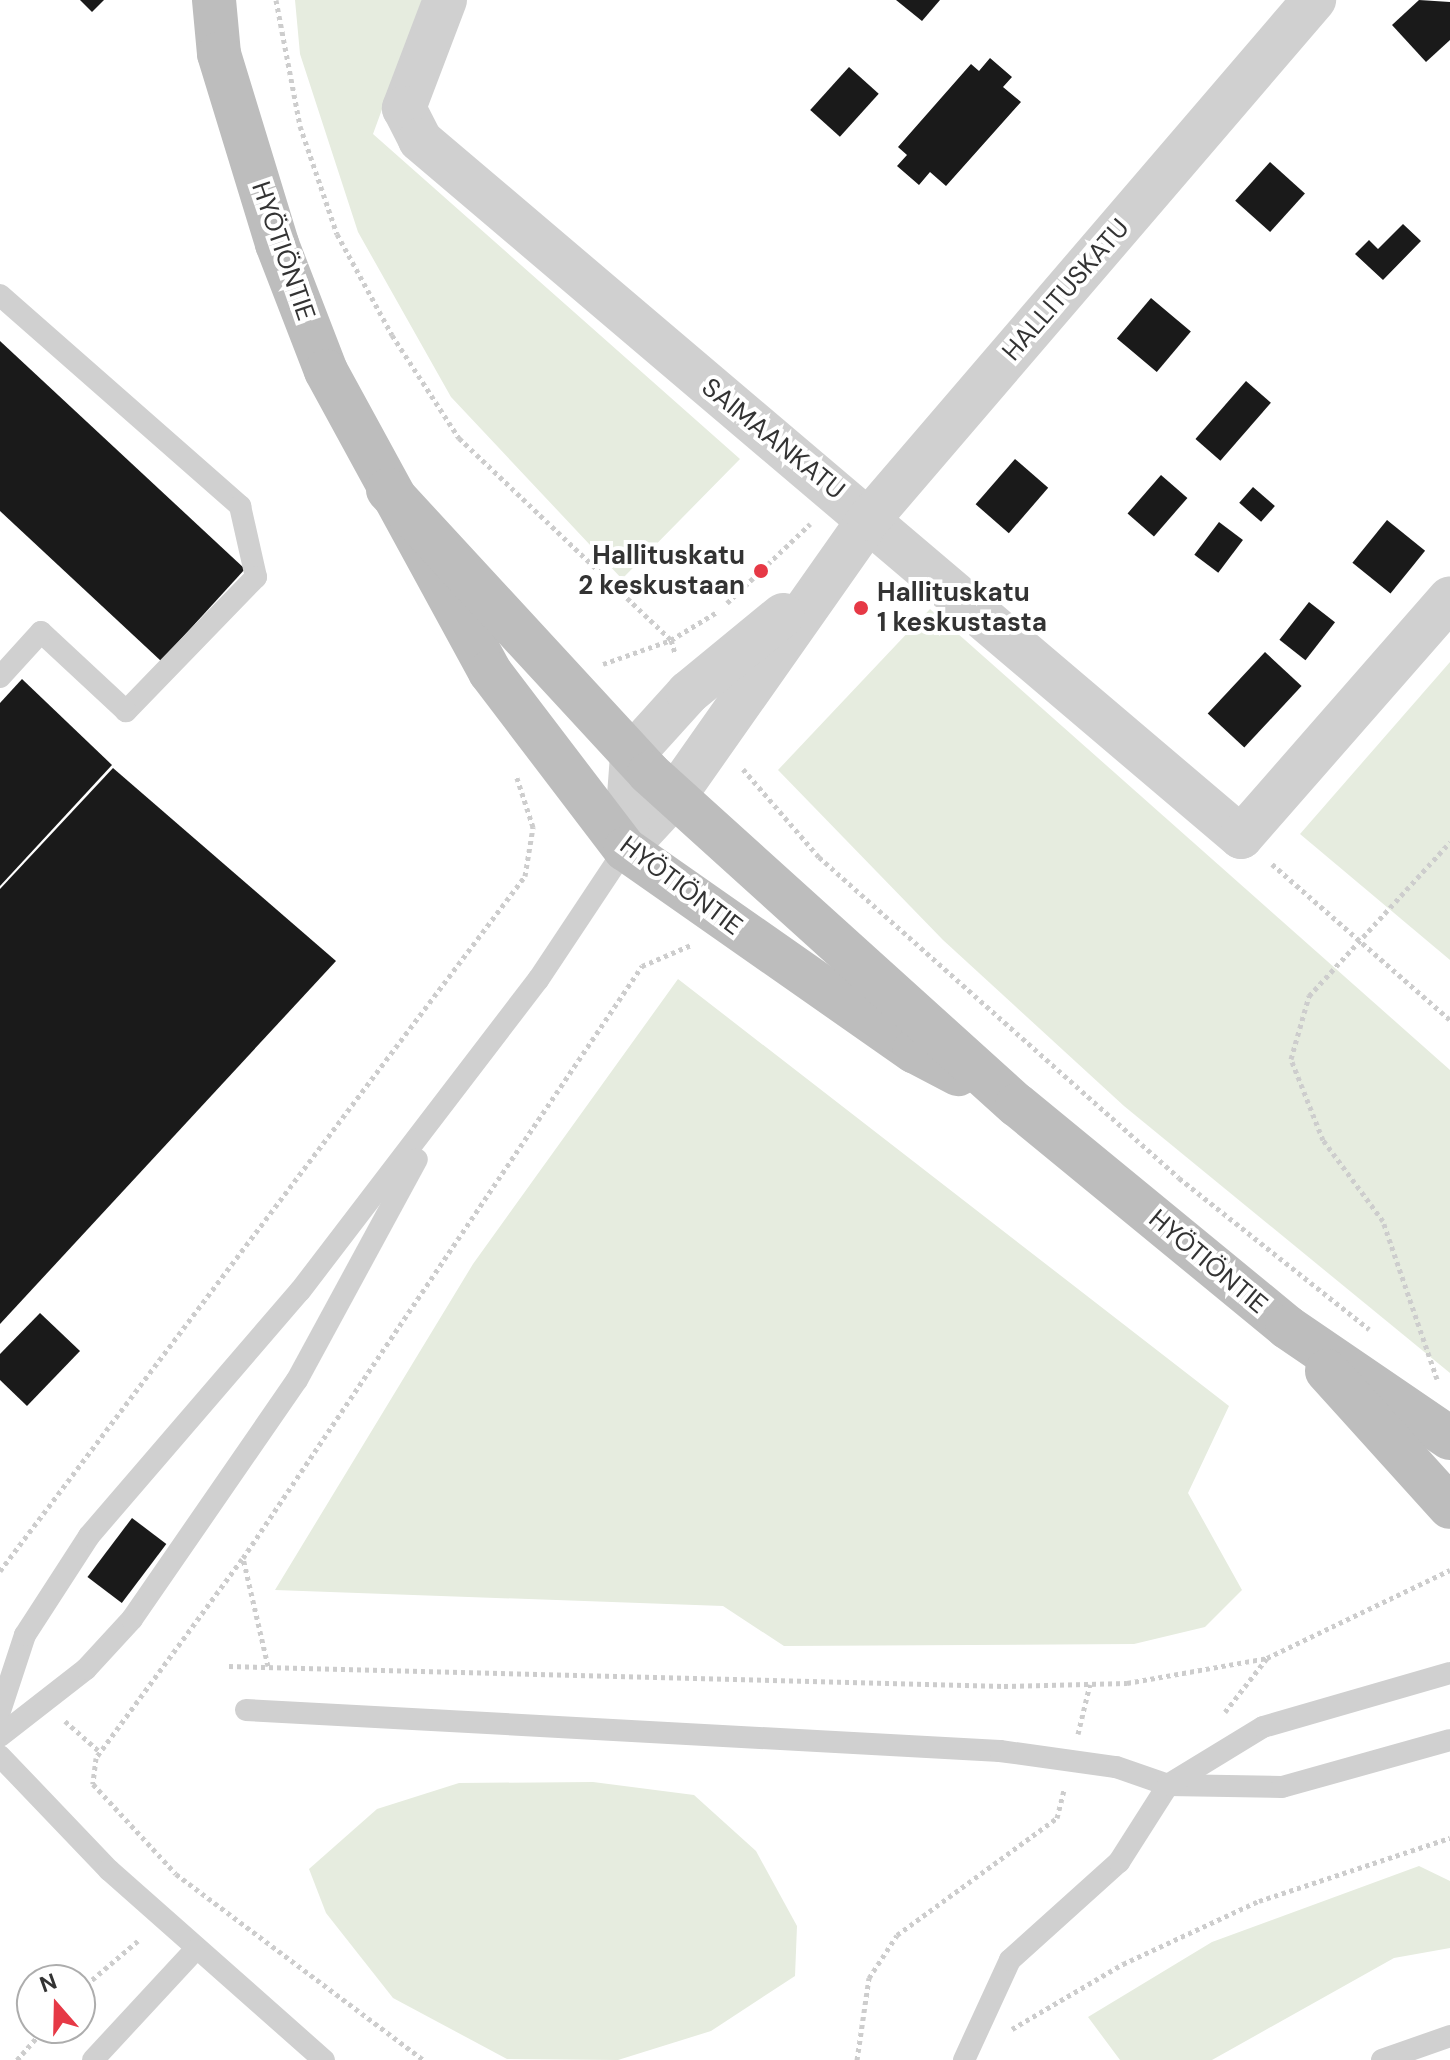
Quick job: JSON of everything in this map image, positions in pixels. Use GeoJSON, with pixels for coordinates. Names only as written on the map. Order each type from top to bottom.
{"type":"FeatureCollection","features":[{"type":"Feature","properties":{"kind":"main road","name":"HYÖTIÖNTIE"},"geometry":{"type":"LineString","coordinates":[[214,0],[219,54],[277,244],[326,371],[388,490],[490,672],[625,849],[914,1051],[1017,1105]]}},
{"type":"Feature","properties":{"kind":"main road","name":"HYÖTIÖNTIE"},"geometry":{"type":"LineString","coordinates":[[388,490],[632,755],[1017,1105],[1287,1327],[1450,1438]]}},
{"type":"Feature","properties":{"kind":"main road","name":"HYÖTIÖNTIE"},"geometry":{"type":"LineString","coordinates":[[1287,1327],[1450,1507]]}},
{"type":"Feature","properties":{"kind":"street","name":"SAIMAANKATU"},"geometry":{"type":"LineString","coordinates":[[445,0],[404,108],[420,140],[621,318],[869,519],[1241,837]]}},
{"type":"Feature","properties":{"kind":"street","name":"HALLITUSKATU"},"geometry":{"type":"LineString","coordinates":[[625,849],[676,794],[869,519],[1314,0]]}},
{"type":"Feature","properties":{"kind":"street","name":"HALLITUSKATU"},"geometry":{"type":"LineString","coordinates":[[632,755],[688,693],[822,583]]}},
{"type":"Feature","properties":{"kind":"street"},"geometry":{"type":"LineString","coordinates":[[1241,837],[1450,598]]}},
{"type":"Feature","properties":{"kind":"street"},"geometry":{"type":"LineString","coordinates":[[625,849],[632,755]]}},
{"type":"Feature","properties":{"kind":"lane"},"geometry":{"type":"LineString","coordinates":[[0,295],[240,506],[256,577],[126,711],[41,632],[0,677]]}},
{"type":"Feature","properties":{"kind":"lane"},"geometry":{"type":"LineString","coordinates":[[0,1711],[25,1635],[89,1536],[300,1291],[450,1098],[625,849]]}},
{"type":"Feature","properties":{"kind":"lane"},"geometry":{"type":"LineString","coordinates":[[0,1736],[86,1669],[132,1619],[297,1380],[450,1098]]}},
{"type":"Feature","properties":{"kind":"lane"},"geometry":{"type":"LineString","coordinates":[[963,2059],[1010,1960],[1119,1862],[1168,1785],[1263,1727],[1450,1673]]}},
{"type":"Feature","properties":{"kind":"lane"},"geometry":{"type":"LineString","coordinates":[[246,1710],[831,1739],[1072,1760],[1168,1785],[1282,1787],[1450,1740]]}},
{"type":"Feature","properties":{"kind":"lane"},"geometry":{"type":"LineString","coordinates":[[0,1756],[195,1950],[324,2060]]}},
{"type":"Feature","properties":{"kind":"lane"},"geometry":{"type":"LineString","coordinates":[[93,2060],[195,1950]]}},
{"type":"Feature","properties":{"kind":"lane"},"geometry":{"type":"LineString","coordinates":[[1382,2060],[1450,2036]]}},
{"type":"Feature","properties":{"kind":"path"},"geometry":{"type":"LineString","coordinates":[[276,0],[300,126],[337,234],[392,335],[459,438],[671,640]]}},
{"type":"Feature","properties":{"kind":"path"},"geometry":{"type":"LineString","coordinates":[[715,740],[794,828],[1179,1178],[1375,1333]]}},
{"type":"Feature","properties":{"kind":"path"},"geometry":{"type":"LineString","coordinates":[[758,871],[794,828]]}},
{"type":"Feature","properties":{"kind":"path"},"geometry":{"type":"LineString","coordinates":[[1241,837],[1450,1020]]}},
{"type":"Feature","properties":{"kind":"path"},"geometry":{"type":"LineString","coordinates":[[1423,1372],[1440,1387],[1383,1221],[1323,1140],[1291,1059],[1309,996],[1450,842]]}},
{"type":"Feature","properties":{"kind":"path"},"geometry":{"type":"LineString","coordinates":[[424,2060],[176,1874],[93,1784],[96,1758],[243,1558],[642,966],[724,921]]}},
{"type":"Feature","properties":{"kind":"path"},"geometry":{"type":"LineString","coordinates":[[0,1571],[50,1510]]}},
{"type":"Feature","properties":{"kind":"path"},"geometry":{"type":"LineString","coordinates":[[243,1558],[268,1666]]}},
{"type":"Feature","properties":{"kind":"path"},"geometry":{"type":"LineString","coordinates":[[229,1666],[1090,1684],[1267,1658],[1450,1570]]}},
{"type":"Feature","properties":{"kind":"path"},"geometry":{"type":"LineString","coordinates":[[1213,1727],[1267,1658]]}},
{"type":"Feature","properties":{"kind":"path"},"geometry":{"type":"LineString","coordinates":[[857,2060],[869,1978],[897,1935],[1057,1818],[1090,1684]]}},
{"type":"Feature","properties":{"kind":"path"},"geometry":{"type":"LineString","coordinates":[[963,2059],[1123,1964],[1259,1901],[1450,1838]]}},
{"type":"Feature","properties":{"kind":"path"},"geometry":{"type":"LineString","coordinates":[[17,2060],[31,2044]]}},
{"type":"Feature","properties":{"kind":"shaded area"},"geometry":{"type":"Polygon","coordinates":[[[295,0],[422,0],[373,134],[740,459],[622,579],[451,397],[358,232],[300,54],[295,0]]]}},
{"type":"Feature","properties":{"kind":"shaded area"},"geometry":{"type":"Polygon","coordinates":[[[930,609],[1450,1070],[1450,1373],[1124,1106],[943,940],[778,770],[930,609]]]}},
{"type":"Feature","properties":{"kind":"shaded area"},"geometry":{"type":"Polygon","coordinates":[[[1450,662],[1450,960],[1300,834],[1450,662]]]}},
{"type":"Feature","properties":{"kind":"shaded area"},"geometry":{"type":"Polygon","coordinates":[[[678,979],[1229,1406],[1188,1493],[1242,1590],[1205,1627],[1134,1644],[784,1646],[723,1606],[275,1590],[473,1264],[678,979]]]}},
{"type":"Feature","properties":{"kind":"shaded area"},"geometry":{"type":"Polygon","coordinates":[[[593,1782],[694,1795],[756,1851],[797,1926],[795,1976],[711,2031],[618,2060],[507,2059],[393,1998],[326,1913],[309,1869],[377,1809],[459,1783],[593,1782]]]}},
{"type":"Feature","properties":{"kind":"shaded area"},"geometry":{"type":"Polygon","coordinates":[[[1419,1866],[1450,1881],[1450,1948],[1394,1958],[1212,2060],[1120,2060],[1088,2017],[1212,1942],[1419,1866]]]}},
{"type":"Feature","properties":{"kind":"building"},"geometry":{"type":"Polygon","coordinates":[[[80,0],[104,0],[92,12],[80,0]]]}},
{"type":"Feature","properties":{"kind":"building"},"geometry":{"type":"Polygon","coordinates":[[[896,0],[940,0],[922,21],[896,0]]]}},
{"type":"Feature","properties":{"kind":"building"},"geometry":{"type":"Polygon","coordinates":[[[1419,0],[1450,2],[1450,40],[1426,62],[1392,25],[1419,0]]]}},
{"type":"Feature","properties":{"kind":"building"},"geometry":{"type":"Polygon","coordinates":[[[990,58],[1012,77],[1003,87],[1021,102],[946,186],[930,172],[919,185],[897,166],[907,155],[898,147],[971,64],[979,71],[990,58]]]}},
{"type":"Feature","properties":{"kind":"building"},"geometry":{"type":"Polygon","coordinates":[[[849,67],[879,94],[840,137],[810,110],[849,67]]]}},
{"type":"Feature","properties":{"kind":"building"},"geometry":{"type":"Polygon","coordinates":[[[1270,162],[1305,193],[1270,232],[1235,201],[1270,162]]]}},
{"type":"Feature","properties":{"kind":"building"},"geometry":{"type":"Polygon","coordinates":[[[1403,224],[1421,241],[1383,280],[1355,254],[1369,240],[1378,249],[1403,224]]]}},
{"type":"Feature","properties":{"kind":"building"},"geometry":{"type":"Polygon","coordinates":[[[1151,298],[1191,331],[1157,372],[1117,339],[1151,298]]]}},
{"type":"Feature","properties":{"kind":"building"},"geometry":{"type":"Polygon","coordinates":[[[0,341],[245,569],[161,661],[0,511],[0,341]]]}},
{"type":"Feature","properties":{"kind":"building"},"geometry":{"type":"Polygon","coordinates":[[[1246,381],[1271,403],[1220,461],[1195,439],[1246,381]]]}},
{"type":"Feature","properties":{"kind":"building"},"geometry":{"type":"Polygon","coordinates":[[[1015,459],[1048,488],[1009,533],[976,504],[1015,459]]]}},
{"type":"Feature","properties":{"kind":"building"},"geometry":{"type":"Polygon","coordinates":[[[1161,475],[1187,498],[1154,536],[1128,513],[1161,475]]]}},
{"type":"Feature","properties":{"kind":"building"},"geometry":{"type":"Polygon","coordinates":[[[1253,487],[1275,506],[1261,522],[1239,503],[1253,487]]]}},
{"type":"Feature","properties":{"kind":"building"},"geometry":{"type":"Polygon","coordinates":[[[1387,520],[1425,551],[1390,594],[1352,563],[1387,520]]]}},
{"type":"Feature","properties":{"kind":"building"},"geometry":{"type":"Polygon","coordinates":[[[1219,522],[1243,540],[1218,573],[1194,555],[1219,522]]]}},
{"type":"Feature","properties":{"kind":"building"},"geometry":{"type":"Polygon","coordinates":[[[1309,602],[1335,622],[1305,660],[1279,640],[1309,602]]]}},
{"type":"Feature","properties":{"kind":"building"},"geometry":{"type":"Polygon","coordinates":[[[1265,652],[1302,686],[1244,748],[1208,713],[1265,652]]]}},
{"type":"Feature","properties":{"kind":"building"},"geometry":{"type":"Polygon","coordinates":[[[22,679],[112,765],[0,886],[0,703],[22,679]]]}},
{"type":"Feature","properties":{"kind":"building"},"geometry":{"type":"Polygon","coordinates":[[[113,768],[336,961],[0,1324],[0,889],[113,768]]]}},
{"type":"Feature","properties":{"kind":"building"},"geometry":{"type":"Polygon","coordinates":[[[40,1313],[80,1351],[27,1406],[0,1380],[0,1354],[40,1313]]]}},
{"type":"Feature","properties":{"kind":"building"},"geometry":{"type":"Polygon","coordinates":[[[132,1518],[166,1544],[122,1603],[87,1577],[132,1518]]]}},
{"type":"Feature","properties":{"kind":"place","name":"Hallituskatu 2 keskustaan"},"geometry":{"type":"Point","coordinates":[761,571]}},
{"type":"Feature","properties":{"kind":"place","name":"Hallituskatu 1 keskustasta"},"geometry":{"type":"Point","coordinates":[861,608]}}]}
